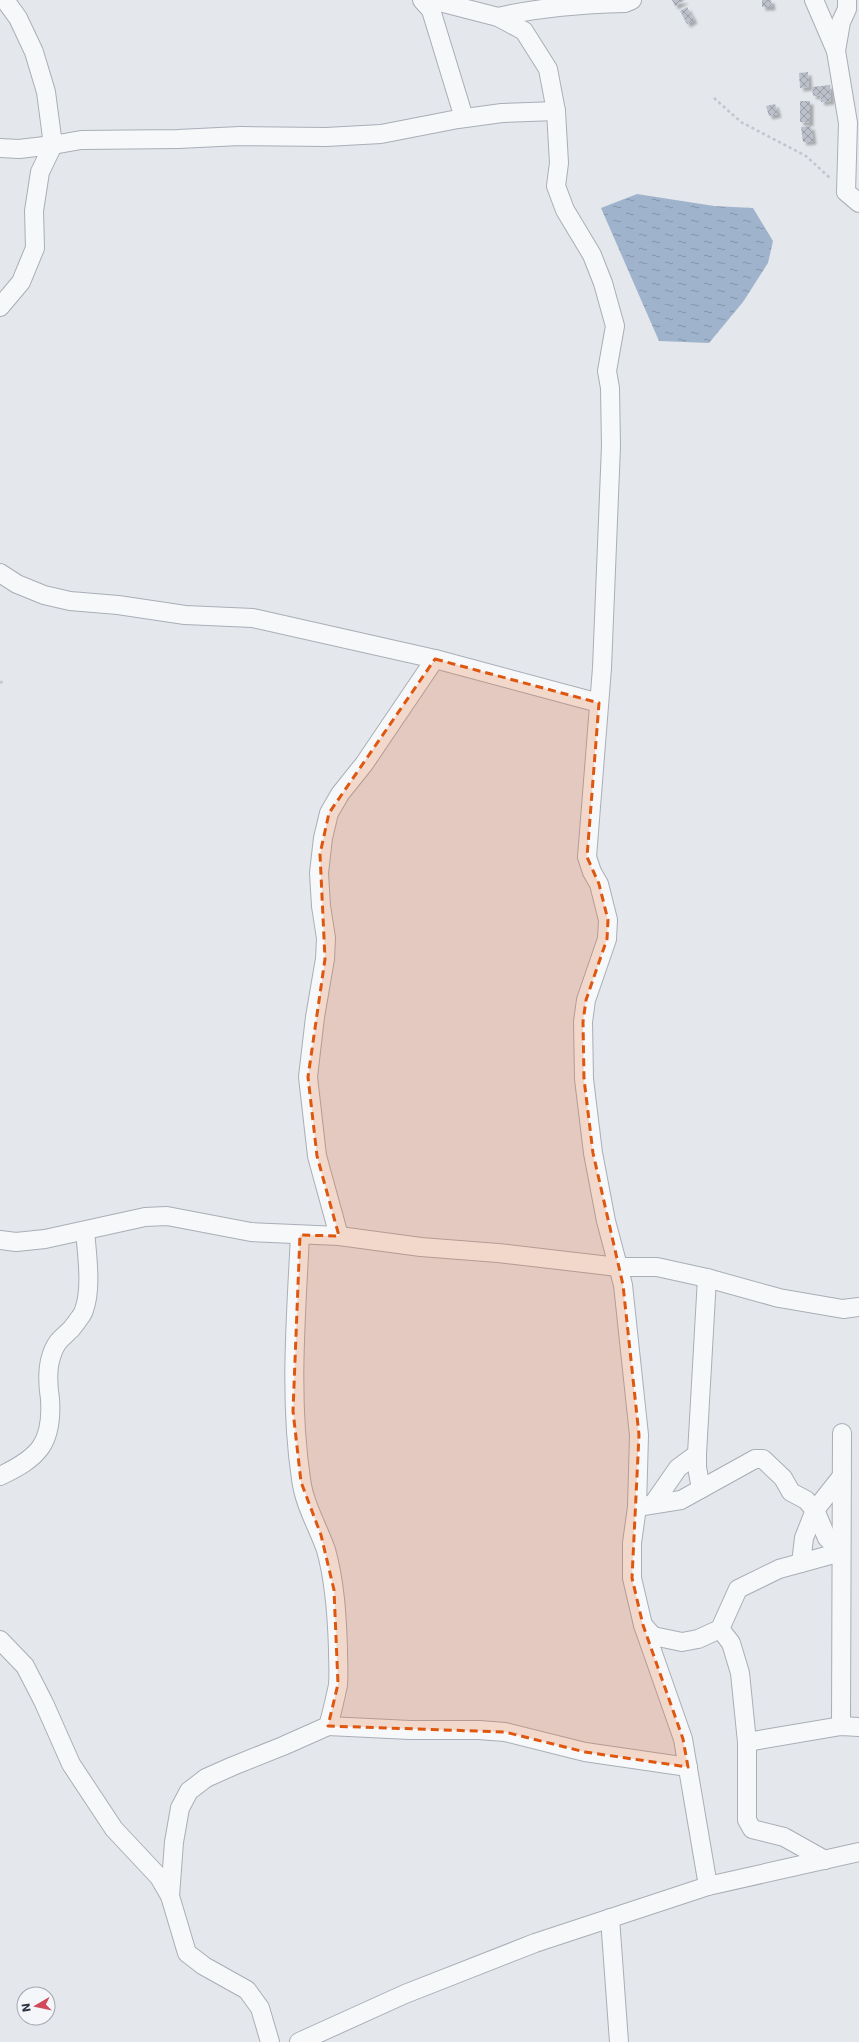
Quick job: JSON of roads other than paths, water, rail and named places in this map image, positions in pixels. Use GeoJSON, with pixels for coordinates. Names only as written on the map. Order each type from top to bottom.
{"type":"FeatureCollection","features":[{"type":"Feature","properties":{"kind":"street"},"geometry":{"type":"LineString","coordinates":[[0,307],[21,282],[35,248],[34,211],[40,172],[53,145],[46,92],[34,52],[18,18],[5,0]]}},
{"type":"Feature","properties":{"kind":"street"},"geometry":{"type":"LineString","coordinates":[[422,0],[430,10],[464,118]]}},
{"type":"Feature","properties":{"kind":"street"},"geometry":{"type":"LineString","coordinates":[[432,0],[498,17],[524,31],[548,69],[556,111],[559,163],[556,186],[565,210],[592,255],[603,283],[615,326],[607,371],[610,388],[611,446],[599,703],[587,857],[592,872],[599,884],[608,920],[607,939],[586,1000],[584,1015],[584,1079],[593,1153],[606,1221],[623,1285],[645,1506]]}},
{"type":"Feature","properties":{"kind":"street"},"geometry":{"type":"LineString","coordinates":[[498,17],[571,2],[625,3],[632,0]]}},
{"type":"Feature","properties":{"kind":"street"},"geometry":{"type":"LineString","coordinates":[[814,0],[836,51],[848,123],[846,192],[859,203]]}},
{"type":"Feature","properties":{"kind":"street"},"geometry":{"type":"LineString","coordinates":[[836,51],[841,22],[847,9],[847,0]]}},
{"type":"Feature","properties":{"kind":"street"},"geometry":{"type":"LineString","coordinates":[[0,148],[19,149],[81,140],[178,139],[240,136],[334,137],[381,134],[464,118],[502,113],[556,111]]}},
{"type":"Feature","properties":{"kind":"street"},"geometry":{"type":"LineString","coordinates":[[0,574],[17,584],[44,595],[70,601],[118,605],[185,615],[253,618],[435,659],[599,703]]}},
{"type":"Feature","properties":{"kind":"street"},"geometry":{"type":"LineString","coordinates":[[339,1236],[317,1156],[308,1077],[315,1017],[325,959],[326,938],[321,906],[319,873],[323,838],[329,813],[340,794],[364,764],[435,659]]}},
{"type":"Feature","properties":{"kind":"street"},"geometry":{"type":"LineString","coordinates":[[0,1240],[16,1242],[45,1239],[145,1217],[167,1216],[251,1232],[339,1236],[421,1247],[498,1253],[618,1267],[657,1267],[707,1278],[779,1298],[843,1308],[859,1307]]}},
{"type":"Feature","properties":{"kind":"street"},"geometry":{"type":"LineString","coordinates":[[0,1476],[19,1467],[35,1456],[46,1440],[50,1410],[48,1382],[50,1359],[56,1343],[74,1327],[84,1311],[88,1279],[85,1231]]}},
{"type":"Feature","properties":{"kind":"street"},"geometry":{"type":"LineString","coordinates":[[300,1235],[293,1375],[293,1412],[301,1482],[308,1507],[321,1535],[329,1562],[334,1590],[337,1632],[338,1684],[328,1726]]}},
{"type":"Feature","properties":{"kind":"street"},"geometry":{"type":"LineString","coordinates":[[702,1489],[697,1467],[697,1454],[707,1278]]}},
{"type":"Feature","properties":{"kind":"street"},"geometry":{"type":"LineString","coordinates":[[747,1742],[850,1727],[843,1645],[841,1552],[842,1433]]}},
{"type":"Feature","properties":{"kind":"street"},"geometry":{"type":"LineString","coordinates":[[697,1454],[678,1468],[645,1506],[632,1543],[632,1578],[643,1625],[683,1739],[708,1886]]}},
{"type":"Feature","properties":{"kind":"street"},"geometry":{"type":"LineString","coordinates":[[645,1506],[681,1500],[754,1459],[763,1459],[783,1478],[791,1492],[806,1500],[815,1510],[827,1538],[841,1552]]}},
{"type":"Feature","properties":{"kind":"street"},"geometry":{"type":"LineString","coordinates":[[800,1563],[804,1538],[815,1510],[842,1476]]}},
{"type":"Feature","properties":{"kind":"street"},"geometry":{"type":"LineString","coordinates":[[643,1625],[653,1636],[682,1642],[698,1639],[720,1629],[738,1589],[779,1568],[841,1552]]}},
{"type":"Feature","properties":{"kind":"street"},"geometry":{"type":"LineString","coordinates":[[720,1629],[731,1643],[740,1673],[747,1742],[746,1820],[752,1829],[784,1837],[825,1860]]}},
{"type":"Feature","properties":{"kind":"street"},"geometry":{"type":"LineString","coordinates":[[0,1640],[25,1666],[44,1703],[71,1764],[114,1828],[159,1877],[170,1896],[187,1953],[204,1966],[247,1990],[260,2008],[270,2042]]}},
{"type":"Feature","properties":{"kind":"street"},"geometry":{"type":"LineString","coordinates":[[170,1896],[174,1842],[180,1808],[188,1791],[206,1778],[328,1726],[410,1730],[479,1730],[505,1732],[584,1752],[688,1767]]}},
{"type":"Feature","properties":{"kind":"street"},"geometry":{"type":"LineString","coordinates":[[299,2042],[405,1994],[535,1943],[708,1886],[859,1852]]}},
{"type":"Feature","properties":{"kind":"street"},"geometry":{"type":"LineString","coordinates":[[610,1918],[619,2042]]}},
{"type":"Feature","properties":{"kind":"water"},"geometry":{"type":"Polygon","coordinates":[[[637,194],[714,206],[753,208],[773,241],[768,263],[743,302],[709,343],[659,341],[601,208],[637,194]]]}}]}
